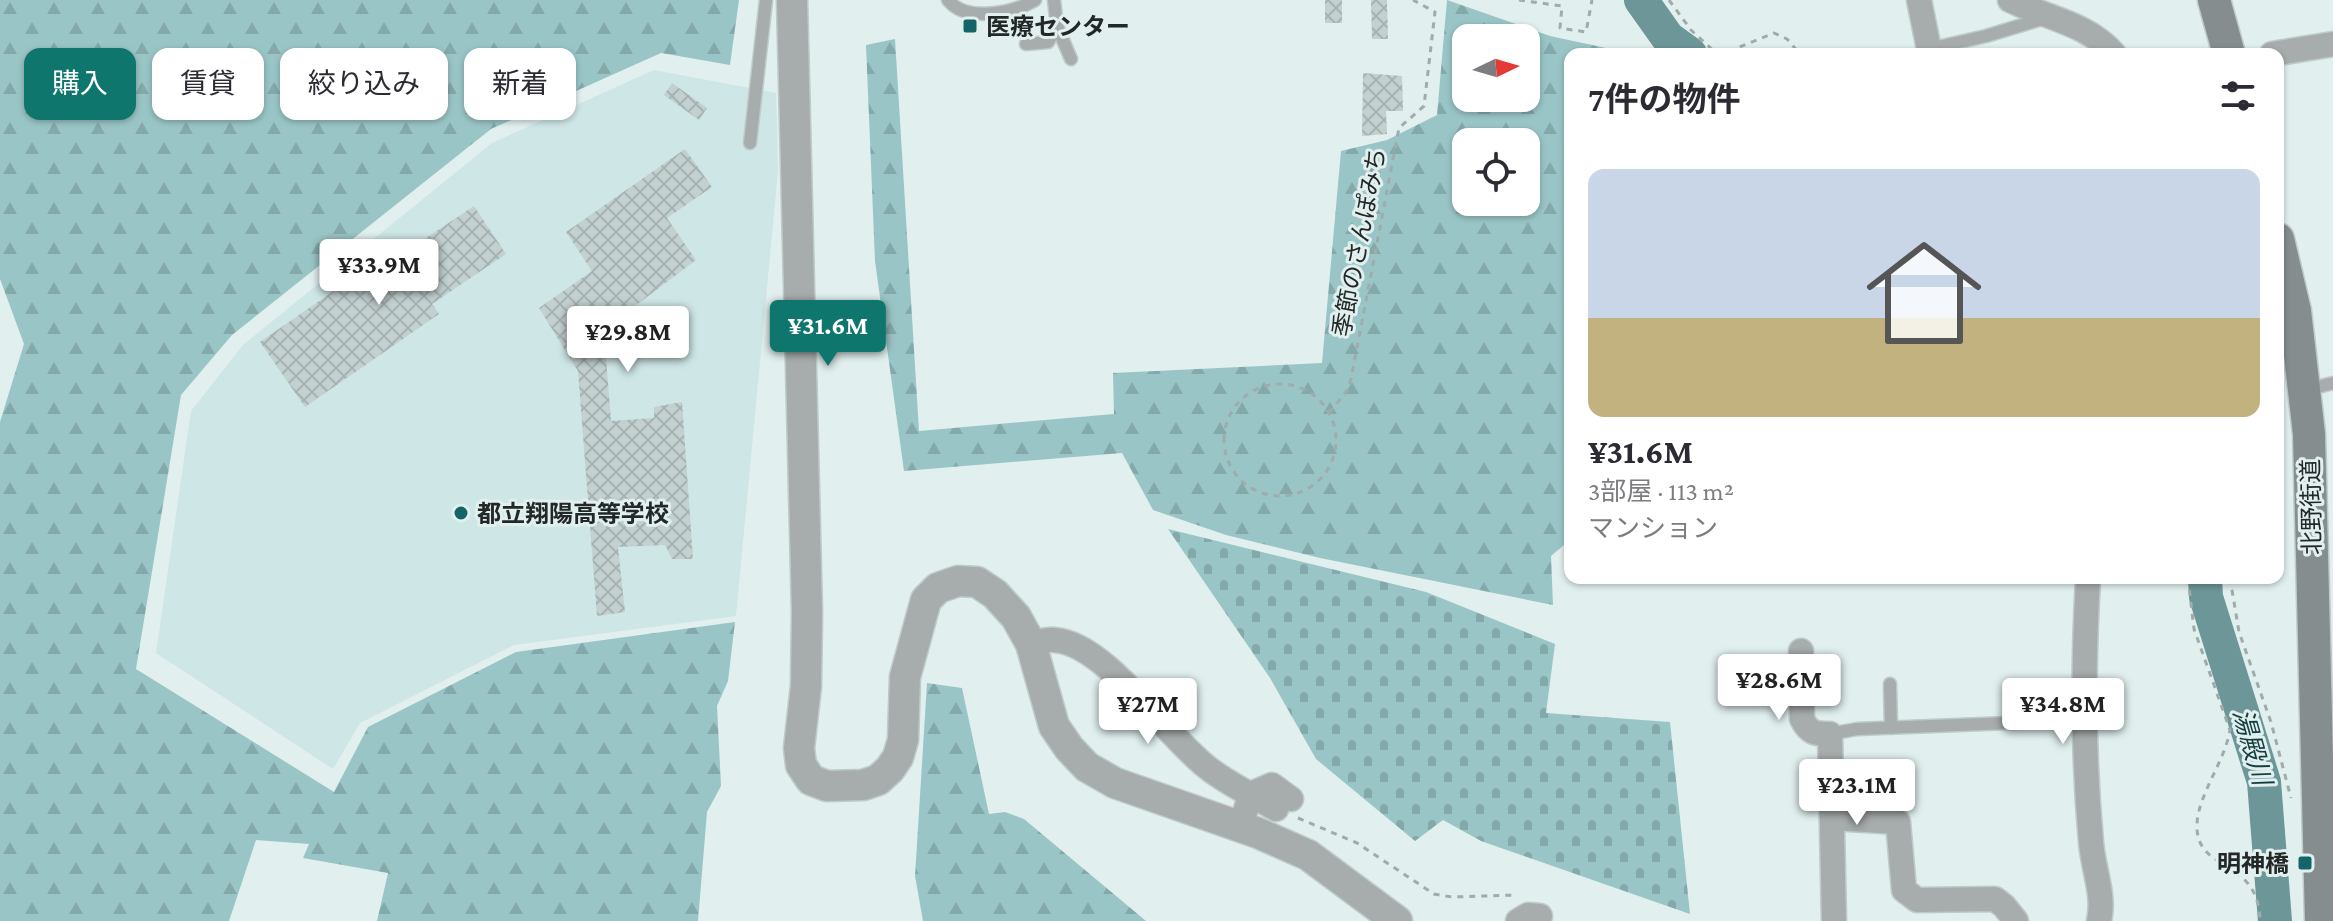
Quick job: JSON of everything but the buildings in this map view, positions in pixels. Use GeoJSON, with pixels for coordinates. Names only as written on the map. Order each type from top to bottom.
{"type":"FeatureCollection","features":[{"type":"Feature","properties":{"kind":"main road"},"geometry":{"type":"LineString","coordinates":[[2214,0],[2227,48]]}},
{"type":"Feature","properties":{"kind":"main road","name":"北野街道"},"geometry":{"type":"LineString","coordinates":[[2284,264],[2319,386],[2310,480],[2321,921]]}},
{"type":"Feature","properties":{"kind":"street"},"geometry":{"type":"LineString","coordinates":[[792,0],[807,612],[806,686],[799,748],[801,765],[811,780],[842,787],[878,780],[890,769],[903,740],[905,677],[926,600],[938,588],[958,581],[977,582],[995,594],[1016,617],[1031,644],[1054,726],[1087,767],[1115,783],[1240,827],[1308,855],[1397,921]]}},
{"type":"Feature","properties":{"kind":"street"},"geometry":{"type":"LineString","coordinates":[[1919,0],[1926,48]]}},
{"type":"Feature","properties":{"kind":"street"},"geometry":{"type":"LineString","coordinates":[[2010,0],[2091,33],[2107,48]]}},
{"type":"Feature","properties":{"kind":"street"},"geometry":{"type":"LineString","coordinates":[[2284,52],[2333,44]]}},
{"type":"Feature","properties":{"kind":"street"},"geometry":{"type":"LineString","coordinates":[[2088,584],[2086,720],[2091,843],[2101,902],[2099,921]]}},
{"type":"Feature","properties":{"kind":"street"},"geometry":{"type":"LineString","coordinates":[[1031,644],[1059,640],[1093,655],[1209,770],[1251,794],[1284,804]]}},
{"type":"Feature","properties":{"kind":"street"},"geometry":{"type":"LineString","coordinates":[[1801,651],[1802,719],[1813,734],[1830,734],[1834,921]]}},
{"type":"Feature","properties":{"kind":"street"},"geometry":{"type":"LineString","coordinates":[[1240,827],[1251,794]]}},
{"type":"Feature","properties":{"kind":"street"},"geometry":{"type":"LineString","coordinates":[[1833,818],[1898,822],[1904,890],[1909,896],[1917,900],[1995,899],[2016,921]]}},
{"type":"Feature","properties":{"kind":"lane"},"geometry":{"type":"LineString","coordinates":[[750,143],[766,0]]}},
{"type":"Feature","properties":{"kind":"lane"},"geometry":{"type":"LineString","coordinates":[[948,0],[954,8],[970,13],[1016,10],[1035,0]]}},
{"type":"Feature","properties":{"kind":"lane"},"geometry":{"type":"LineString","coordinates":[[1054,0],[1057,26],[1071,59]]}},
{"type":"Feature","properties":{"kind":"lane"},"geometry":{"type":"LineString","coordinates":[[1942,48],[2048,17]]}},
{"type":"Feature","properties":{"kind":"lane"},"geometry":{"type":"LineString","coordinates":[[1026,44],[1048,42],[1057,26]]}},
{"type":"Feature","properties":{"kind":"lane"},"geometry":{"type":"LineString","coordinates":[[1890,684],[1891,728]]}},
{"type":"Feature","properties":{"kind":"lane"},"geometry":{"type":"LineString","coordinates":[[1830,734],[1857,729],[2086,720]]}},
{"type":"Feature","properties":{"kind":"path","name":"季節のさんぽみち"},"geometry":{"type":"LineString","coordinates":[[1329,413],[1346,392],[1351,379],[1399,128],[1424,106],[1435,12],[1413,0]]}},
{"type":"Feature","properties":{"kind":"path"},"geometry":{"type":"LineString","coordinates":[[1519,0],[1562,6],[1560,28],[1586,32],[1592,0]]}},
{"type":"Feature","properties":{"kind":"path"},"geometry":{"type":"LineString","coordinates":[[1669,0],[1691,30],[1711,48]]}},
{"type":"Feature","properties":{"kind":"path"},"geometry":{"type":"LineString","coordinates":[[1737,48],[1774,33],[1796,48]]}},
{"type":"Feature","properties":{"kind":"path"},"geometry":{"type":"LineString","coordinates":[[1282,384],[1301,388],[1317,398],[1329,413],[1336,432],[1335,452],[1328,470],[1315,485],[1295,495],[1276,497],[1257,492],[1241,481],[1231,467],[1224,449],[1225,429],[1232,411],[1245,396],[1263,387],[1282,384]]}},
{"type":"Feature","properties":{"kind":"path"},"geometry":{"type":"LineString","coordinates":[[2189,584],[2194,629],[2230,730],[2228,743],[2199,813],[2197,831],[2211,857],[2246,879],[2254,889],[2260,921]]}},
{"type":"Feature","properties":{"kind":"path"},"geometry":{"type":"LineString","coordinates":[[2231,584],[2239,632],[2271,722],[2291,800]]}},
{"type":"Feature","properties":{"kind":"path"},"geometry":{"type":"LineString","coordinates":[[1284,804],[1348,838],[1434,894],[1452,897],[1517,895],[1527,898],[1535,919]]}},
{"type":"Feature","properties":{"kind":"shaded area","name":"都立翔陽高等学校"},"geometry":{"type":"Polygon","coordinates":[[[654,70],[776,93],[778,171],[736,616],[514,645],[360,723],[333,769],[156,653],[191,411],[243,345],[492,143],[543,120],[576,120],[576,105],[654,70]]]}},
{"type":"Feature","properties":{"kind":"green space"},"geometry":{"type":"Polygon","coordinates":[[[0,0],[739,0],[730,65],[661,53],[576,91],[576,48],[464,48],[464,120],[511,120],[491,129],[232,335],[181,395],[136,669],[334,792],[368,727],[516,652],[735,622],[728,681],[717,706],[721,786],[707,812],[698,921],[377,921],[388,873],[303,858],[309,844],[256,840],[229,921],[0,921],[0,422],[24,344],[0,279],[0,0]]]}},
{"type":"Feature","properties":{"kind":"green space"},"geometry":{"type":"Polygon","coordinates":[[[1447,0],[1516,24],[1452,24],[1452,112],[1540,112],[1540,33],[1606,48],[1564,48],[1564,545],[1551,556],[1553,605],[1320,558],[1226,535],[1153,510],[1122,453],[904,471],[875,261],[866,45],[895,39],[919,431],[1114,414],[1113,373],[1322,363],[1341,151],[1387,140],[1437,115],[1447,0]]]}},
{"type":"Feature","properties":{"kind":"green space"},"geometry":{"type":"Polygon","coordinates":[[[1168,529],[1426,592],[1555,644],[1546,713],[1670,722],[1690,914],[1481,841],[1443,820],[1415,841],[1316,759],[1270,678],[1168,529]]]}},
{"type":"Feature","properties":{"kind":"green space"},"geometry":{"type":"Polygon","coordinates":[[[927,683],[962,688],[989,814],[1005,812],[1024,819],[1146,921],[923,921],[915,876],[927,683]]]}},
{"type":"Feature","properties":{"kind":"waterway","name":"湯殿川"},"geometry":{"type":"LineString","coordinates":[[1641,0],[1668,38],[1682,48]]}},
{"type":"Feature","properties":{"kind":"waterway","name":"湯殿川"},"geometry":{"type":"LineString","coordinates":[[2205,584],[2206,597],[2264,782],[2275,921]]}},
{"type":"Feature","properties":{"kind":"place","name":"医療センター"},"geometry":{"type":"Point","coordinates":[970,26]}},
{"type":"Feature","properties":{"kind":"place","name":"都立翔陽高等学校"},"geometry":{"type":"Point","coordinates":[461,513]}},
{"type":"Feature","properties":{"kind":"place","name":"明神橋"},"geometry":{"type":"Point","coordinates":[2305,863]}}]}
